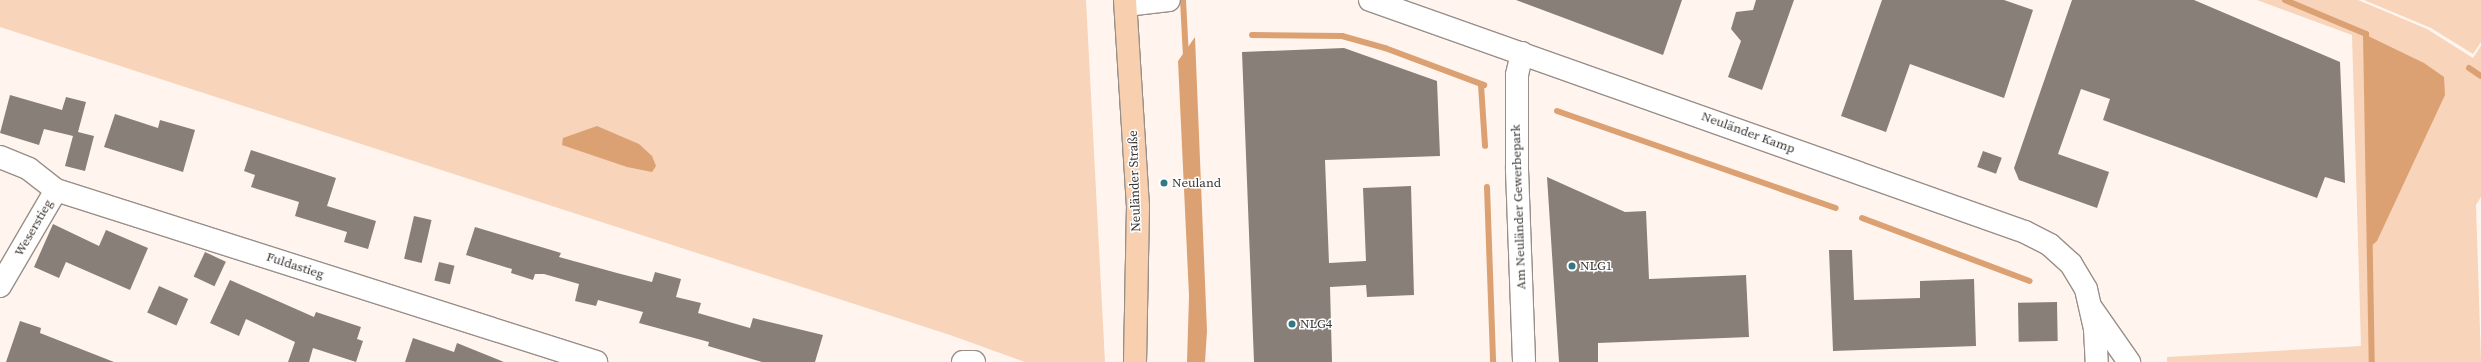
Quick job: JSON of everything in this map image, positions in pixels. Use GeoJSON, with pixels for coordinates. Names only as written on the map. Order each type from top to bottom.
{"type":"FeatureCollection","features":[{"type":"Feature","properties":{"kind":"main road","name":"Neuländer Straße"},"geometry":{"type":"LineString","coordinates":[[1125,3],[1138,206],[1135,362]]}},
{"type":"Feature","properties":{"kind":"street"},"geometry":{"type":"LineString","coordinates":[[1125,3],[1168,0]]}},
{"type":"Feature","properties":{"kind":"street","name":"Neuländer Kamp"},"geometry":{"type":"LineString","coordinates":[[1370,0],[2025,232],[2050,246],[2071,264],[2086,289],[2092,309],[2096,362]]}},
{"type":"Feature","properties":{"kind":"street","name":"Am Neuländer Gewerbepark"},"geometry":{"type":"LineString","coordinates":[[1522,53],[1517,75],[1517,170],[1524,362]]}},
{"type":"Feature","properties":{"kind":"street","name":"Fuldastieg"},"geometry":{"type":"LineString","coordinates":[[0,157],[29,169],[56,190],[596,362]]}},
{"type":"Feature","properties":{"kind":"street","name":"Weserstieg"},"geometry":{"type":"LineString","coordinates":[[0,286],[56,190]]}},
{"type":"Feature","properties":{"kind":"street","name":"Neuländer Kamp"},"geometry":{"type":"LineString","coordinates":[[2092,309],[2129,362]]}},
{"type":"Feature","properties":{"kind":"street"},"geometry":{"type":"LineString","coordinates":[[963,362],[974,362]]}},
{"type":"Feature","properties":{"kind":"shaded area"},"geometry":{"type":"Polygon","coordinates":[[[0,0],[1086,0],[1105,362],[1025,362],[950,335],[0,27],[0,0]]]}},
{"type":"Feature","properties":{"kind":"shaded area"},"geometry":{"type":"Polygon","coordinates":[[[2257,0],[2358,0],[2427,29],[2473,58],[2481,46],[2481,197],[2476,205],[2481,362],[2167,362],[2167,357],[2361,346],[2352,35],[2257,0]]]}},
{"type":"Feature","properties":{"kind":"shaded area"},"geometry":{"type":"Polygon","coordinates":[[[2364,0],[2481,0],[2481,42],[2473,54],[2431,28],[2364,0]]]}},
{"type":"Feature","properties":{"kind":"shaded area"},"geometry":{"type":"Polygon","coordinates":[[[2366,35],[2424,63],[2444,77],[2445,95],[2377,241],[2371,246],[2366,35]]]}},
{"type":"Feature","properties":{"kind":"shaded area"},"geometry":{"type":"Polygon","coordinates":[[[1195,37],[1207,331],[1205,362],[1187,362],[1189,296],[1178,61],[1195,37]]]}},
{"type":"Feature","properties":{"kind":"shaded area"},"geometry":{"type":"Polygon","coordinates":[[[597,126],[639,144],[652,156],[656,166],[652,172],[627,167],[562,145],[563,138],[597,126]]]}},
{"type":"Feature","properties":{"kind":"building"},"geometry":{"type":"Polygon","coordinates":[[[1516,0],[1682,0],[1663,55],[1516,0]]]}},
{"type":"Feature","properties":{"kind":"building"},"geometry":{"type":"Polygon","coordinates":[[[1756,0],[1794,0],[1762,90],[1728,77],[1741,41],[1731,29],[1736,12],[1753,10],[1756,0]]]}},
{"type":"Feature","properties":{"kind":"building"},"geometry":{"type":"Polygon","coordinates":[[[1882,0],[2004,0],[2033,10],[2004,98],[1910,64],[1886,132],[1841,116],[1882,0]]]}},
{"type":"Feature","properties":{"kind":"building"},"geometry":{"type":"Polygon","coordinates":[[[2072,0],[2194,0],[2340,62],[2345,183],[2325,177],[2317,198],[2103,120],[2110,99],[2081,89],[2058,154],[2109,172],[2097,208],[2019,180],[2014,168],[2072,0]]]}},
{"type":"Feature","properties":{"kind":"building"},"geometry":{"type":"Polygon","coordinates":[[[1344,48],[1437,81],[1440,156],[1325,160],[1329,263],[1366,261],[1363,188],[1411,186],[1414,295],[1367,297],[1366,285],[1330,287],[1332,362],[1254,362],[1242,52],[1344,48]]]}},
{"type":"Feature","properties":{"kind":"building"},"geometry":{"type":"Polygon","coordinates":[[[10,95],[62,110],[66,97],[86,102],[78,132],[94,136],[85,171],[65,166],[73,136],[44,129],[39,145],[0,133],[10,95]]]}},
{"type":"Feature","properties":{"kind":"building"},"geometry":{"type":"Polygon","coordinates":[[[115,114],[158,128],[160,120],[195,130],[183,172],[104,147],[115,114]]]}},
{"type":"Feature","properties":{"kind":"building"},"geometry":{"type":"Polygon","coordinates":[[[251,150],[336,178],[327,206],[376,221],[368,249],[344,242],[347,232],[295,216],[299,202],[251,187],[255,175],[244,171],[251,150]]]}},
{"type":"Feature","properties":{"kind":"building"},"geometry":{"type":"Polygon","coordinates":[[[1983,151],[2002,158],[1996,174],[1977,167],[1983,151]]]}},
{"type":"Feature","properties":{"kind":"building","name":"NLG1"},"geometry":{"type":"Polygon","coordinates":[[[1547,177],[1625,212],[1646,211],[1649,279],[1746,275],[1749,337],[1598,343],[1598,362],[1559,362],[1547,177]]]}},
{"type":"Feature","properties":{"kind":"building"},"geometry":{"type":"Polygon","coordinates":[[[414,216],[432,220],[422,263],[404,259],[414,216]]]}},
{"type":"Feature","properties":{"kind":"building"},"geometry":{"type":"Polygon","coordinates":[[[53,224],[99,246],[106,230],[148,248],[130,290],[66,262],[59,278],[34,267],[53,224]]]}},
{"type":"Feature","properties":{"kind":"building"},"geometry":{"type":"Polygon","coordinates":[[[475,227],[561,253],[559,257],[652,282],[655,272],[681,279],[676,297],[701,303],[698,313],[750,328],[753,318],[823,335],[815,362],[762,362],[708,346],[709,342],[639,323],[643,312],[598,300],[596,306],[575,301],[579,284],[544,274],[535,274],[533,280],[511,273],[512,269],[466,255],[475,227]]]}},
{"type":"Feature","properties":{"kind":"building"},"geometry":{"type":"Polygon","coordinates":[[[1829,250],[1852,250],[1854,300],[1920,298],[1920,281],[1974,279],[1976,346],[1833,351],[1829,250]]]}},
{"type":"Feature","properties":{"kind":"building"},"geometry":{"type":"Polygon","coordinates":[[[205,252],[226,262],[214,286],[194,276],[205,252]]]}},
{"type":"Feature","properties":{"kind":"building"},"geometry":{"type":"Polygon","coordinates":[[[439,262],[455,266],[450,284],[434,280],[439,262]]]}},
{"type":"Feature","properties":{"kind":"building"},"geometry":{"type":"Polygon","coordinates":[[[230,280],[314,317],[316,312],[361,327],[357,339],[363,341],[356,362],[313,348],[309,362],[288,362],[295,342],[246,319],[239,336],[210,323],[230,280]]]}},
{"type":"Feature","properties":{"kind":"building"},"geometry":{"type":"Polygon","coordinates":[[[159,286],[188,299],[176,326],[147,312],[159,286]]]}},
{"type":"Feature","properties":{"kind":"building"},"geometry":{"type":"Polygon","coordinates":[[[2057,302],[2058,341],[2019,342],[2018,303],[2057,302]]]}},
{"type":"Feature","properties":{"kind":"building"},"geometry":{"type":"Polygon","coordinates":[[[20,321],[41,328],[40,333],[114,362],[6,362],[20,321]]]}},
{"type":"Feature","properties":{"kind":"building"},"geometry":{"type":"Polygon","coordinates":[[[413,338],[454,352],[457,343],[504,362],[405,362],[413,338]]]}},
{"type":"Feature","properties":{"kind":"waterway"},"geometry":{"type":"LineString","coordinates":[[1183,0],[1186,58]]}},
{"type":"Feature","properties":{"kind":"waterway"},"geometry":{"type":"LineString","coordinates":[[2285,0],[2366,34],[2372,362]]}},
{"type":"Feature","properties":{"kind":"waterway"},"geometry":{"type":"LineString","coordinates":[[1252,35],[1342,36],[1385,48],[1484,85]]}},
{"type":"Feature","properties":{"kind":"waterway"},"geometry":{"type":"LineString","coordinates":[[2469,68],[2481,76]]}},
{"type":"Feature","properties":{"kind":"waterway"},"geometry":{"type":"LineString","coordinates":[[1481,85],[1485,146]]}},
{"type":"Feature","properties":{"kind":"waterway"},"geometry":{"type":"LineString","coordinates":[[1557,111],[1836,208]]}},
{"type":"Feature","properties":{"kind":"waterway"},"geometry":{"type":"LineString","coordinates":[[1487,187],[1493,362]]}},
{"type":"Feature","properties":{"kind":"waterway"},"geometry":{"type":"LineString","coordinates":[[1862,218],[2030,281]]}},
{"type":"Feature","properties":{"kind":"place","name":"Neuland"},"geometry":{"type":"Point","coordinates":[1164,183]}},
{"type":"Feature","properties":{"kind":"place","name":"NLG1"},"geometry":{"type":"Point","coordinates":[1572,266]}},
{"type":"Feature","properties":{"kind":"place","name":"NLG4"},"geometry":{"type":"Point","coordinates":[1292,324]}}]}
